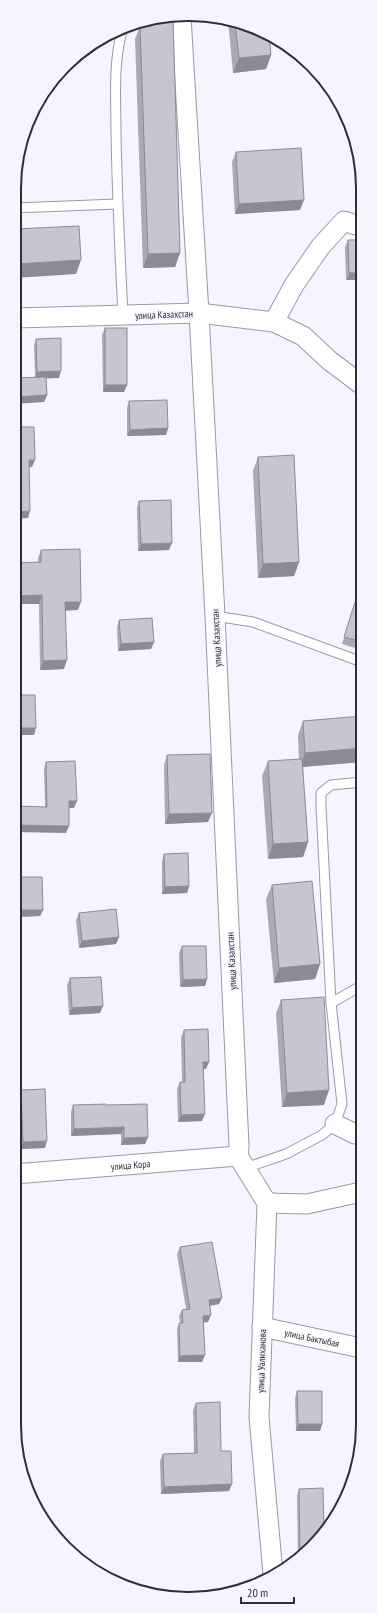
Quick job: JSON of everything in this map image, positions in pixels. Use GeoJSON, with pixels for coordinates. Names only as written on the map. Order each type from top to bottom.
{"type":"FeatureCollection","features":[{"type":"Feature","properties":{"kind":"street"},"geometry":{"type":"LineString","coordinates":[[181,21],[198,313],[274,322],[303,336],[330,361],[356,380]]}},
{"type":"Feature","properties":{"kind":"street"},"geometry":{"type":"LineString","coordinates":[[274,322],[294,285],[321,246],[344,221],[356,225]]}},
{"type":"Feature","properties":{"kind":"street","name":"улица Казахстан"},"geometry":{"type":"LineString","coordinates":[[21,318],[198,313],[215,616],[241,1157]]}},
{"type":"Feature","properties":{"kind":"street"},"geometry":{"type":"LineString","coordinates":[[335,1124],[356,1134]]}},
{"type":"Feature","properties":{"kind":"street"},"geometry":{"type":"LineString","coordinates":[[241,1157],[267,1204],[307,1204],[356,1193]]}},
{"type":"Feature","properties":{"kind":"street","name":"улица Кора"},"geometry":{"type":"LineString","coordinates":[[21,1173],[241,1157]]}},
{"type":"Feature","properties":{"kind":"street","name":"улица Уалиханова"},"geometry":{"type":"LineString","coordinates":[[267,1204],[259,1417],[273,1570]]}},
{"type":"Feature","properties":{"kind":"street","name":"улица Бактыбая"},"geometry":{"type":"LineString","coordinates":[[262,1327],[356,1347]]}},
{"type":"Feature","properties":{"kind":"lane"},"geometry":{"type":"LineString","coordinates":[[121,35],[118,47],[116,80],[117,204],[123,315]]}},
{"type":"Feature","properties":{"kind":"lane"},"geometry":{"type":"LineString","coordinates":[[21,208],[117,204]]}},
{"type":"Feature","properties":{"kind":"lane"},"geometry":{"type":"LineString","coordinates":[[215,616],[253,622],[356,660]]}},
{"type":"Feature","properties":{"kind":"lane"},"geometry":{"type":"LineString","coordinates":[[241,1157],[286,1154],[322,1135],[335,1124],[342,1104],[331,1003],[321,793],[331,785],[356,783]]}},
{"type":"Feature","properties":{"kind":"lane"},"geometry":{"type":"LineString","coordinates":[[331,1003],[356,989]]}},
{"type":"Feature","properties":{"kind":"building"},"geometry":{"type":"Polygon","coordinates":[[[173,21],[180,253],[148,254],[140,28],[173,21]]]}},
{"type":"Feature","properties":{"kind":"building"},"geometry":{"type":"Polygon","coordinates":[[[236,28],[270,42],[271,55],[239,58],[236,28]]]}},
{"type":"Feature","properties":{"kind":"building"},"geometry":{"type":"Polygon","coordinates":[[[301,148],[304,200],[239,204],[236,152],[301,148]]]}},
{"type":"Feature","properties":{"kind":"building"},"geometry":{"type":"Polygon","coordinates":[[[79,226],[81,260],[21,264],[21,229],[79,226]]]}},
{"type":"Feature","properties":{"kind":"building"},"geometry":{"type":"Polygon","coordinates":[[[348,240],[356,240],[356,273],[349,273],[348,240]]]}},
{"type":"Feature","properties":{"kind":"building"},"geometry":{"type":"Polygon","coordinates":[[[105,328],[127,328],[127,385],[105,385],[105,328]]]}},
{"type":"Feature","properties":{"kind":"building"},"geometry":{"type":"Polygon","coordinates":[[[61,338],[61,371],[37,372],[36,339],[61,338]]]}},
{"type":"Feature","properties":{"kind":"building"},"geometry":{"type":"Polygon","coordinates":[[[46,377],[47,395],[21,397],[21,378],[46,377]]]}},
{"type":"Feature","properties":{"kind":"building"},"geometry":{"type":"Polygon","coordinates":[[[167,400],[168,428],[130,430],[129,401],[167,400]]]}},
{"type":"Feature","properties":{"kind":"building"},"geometry":{"type":"Polygon","coordinates":[[[21,427],[34,427],[35,460],[29,460],[30,511],[21,512],[21,427]]]}},
{"type":"Feature","properties":{"kind":"building"},"geometry":{"type":"Polygon","coordinates":[[[294,455],[299,562],[263,564],[258,457],[294,455]]]}},
{"type":"Feature","properties":{"kind":"building"},"geometry":{"type":"Polygon","coordinates":[[[171,500],[172,543],[141,544],[139,501],[171,500]]]}},
{"type":"Feature","properties":{"kind":"building"},"geometry":{"type":"Polygon","coordinates":[[[80,549],[81,602],[65,602],[67,660],[43,661],[42,595],[21,596],[21,563],[41,562],[41,550],[80,549]]]}},
{"type":"Feature","properties":{"kind":"building"},"geometry":{"type":"Polygon","coordinates":[[[355,602],[356,602],[356,640],[344,637],[355,602]]]}},
{"type":"Feature","properties":{"kind":"building"},"geometry":{"type":"Polygon","coordinates":[[[152,618],[154,642],[121,644],[119,620],[152,618]]]}},
{"type":"Feature","properties":{"kind":"building"},"geometry":{"type":"Polygon","coordinates":[[[21,695],[35,695],[36,728],[21,728],[21,695]]]}},
{"type":"Feature","properties":{"kind":"building"},"geometry":{"type":"Polygon","coordinates":[[[356,717],[356,749],[305,753],[303,721],[356,717]]]}},
{"type":"Feature","properties":{"kind":"building"},"geometry":{"type":"Polygon","coordinates":[[[210,754],[212,813],[169,814],[167,755],[210,754]]]}},
{"type":"Feature","properties":{"kind":"building"},"geometry":{"type":"Polygon","coordinates":[[[302,759],[308,842],[273,844],[268,761],[302,759]]]}},
{"type":"Feature","properties":{"kind":"building"},"geometry":{"type":"Polygon","coordinates":[[[75,761],[77,801],[69,801],[69,826],[21,825],[21,806],[47,807],[46,762],[75,761]]]}},
{"type":"Feature","properties":{"kind":"building"},"geometry":{"type":"Polygon","coordinates":[[[188,853],[189,886],[165,887],[164,854],[188,853]]]}},
{"type":"Feature","properties":{"kind":"building"},"geometry":{"type":"Polygon","coordinates":[[[21,877],[42,877],[43,910],[21,910],[21,877]]]}},
{"type":"Feature","properties":{"kind":"building"},"geometry":{"type":"Polygon","coordinates":[[[312,881],[320,964],[279,968],[272,885],[312,881]]]}},
{"type":"Feature","properties":{"kind":"building"},"geometry":{"type":"Polygon","coordinates":[[[116,909],[119,937],[82,941],[79,913],[116,909]]]}},
{"type":"Feature","properties":{"kind":"building"},"geometry":{"type":"Polygon","coordinates":[[[182,946],[206,946],[207,979],[183,980],[182,946]]]}},
{"type":"Feature","properties":{"kind":"building"},"geometry":{"type":"Polygon","coordinates":[[[101,977],[103,1006],[72,1008],[70,978],[101,977]]]}},
{"type":"Feature","properties":{"kind":"building"},"geometry":{"type":"Polygon","coordinates":[[[324,997],[329,1090],[287,1093],[281,1000],[324,997]]]}},
{"type":"Feature","properties":{"kind":"building"},"geometry":{"type":"Polygon","coordinates":[[[208,1029],[209,1062],[203,1062],[205,1114],[181,1115],[180,1082],[185,1082],[184,1030],[208,1029]]]}},
{"type":"Feature","properties":{"kind":"building"},"geometry":{"type":"Polygon","coordinates":[[[45,1089],[47,1141],[23,1142],[21,1090],[45,1089]]]}},
{"type":"Feature","properties":{"kind":"building"},"geometry":{"type":"Polygon","coordinates":[[[147,1104],[148,1137],[124,1138],[124,1127],[74,1129],[73,1105],[147,1104]]]}},
{"type":"Feature","properties":{"kind":"building"},"geometry":{"type":"Polygon","coordinates":[[[212,1242],[222,1298],[209,1300],[211,1315],[203,1316],[205,1355],[180,1356],[179,1323],[183,1323],[182,1310],[190,1309],[180,1247],[212,1242]]]}},
{"type":"Feature","properties":{"kind":"building"},"geometry":{"type":"Polygon","coordinates":[[[297,1391],[322,1391],[322,1424],[298,1424],[297,1391]]]}},
{"type":"Feature","properties":{"kind":"building"},"geometry":{"type":"Polygon","coordinates":[[[220,1402],[221,1451],[231,1451],[232,1484],[164,1487],[163,1454],[197,1453],[196,1403],[220,1402]]]}},
{"type":"Feature","properties":{"kind":"building"},"geometry":{"type":"Polygon","coordinates":[[[323,1488],[324,1523],[300,1549],[299,1489],[323,1488]]]}}]}
